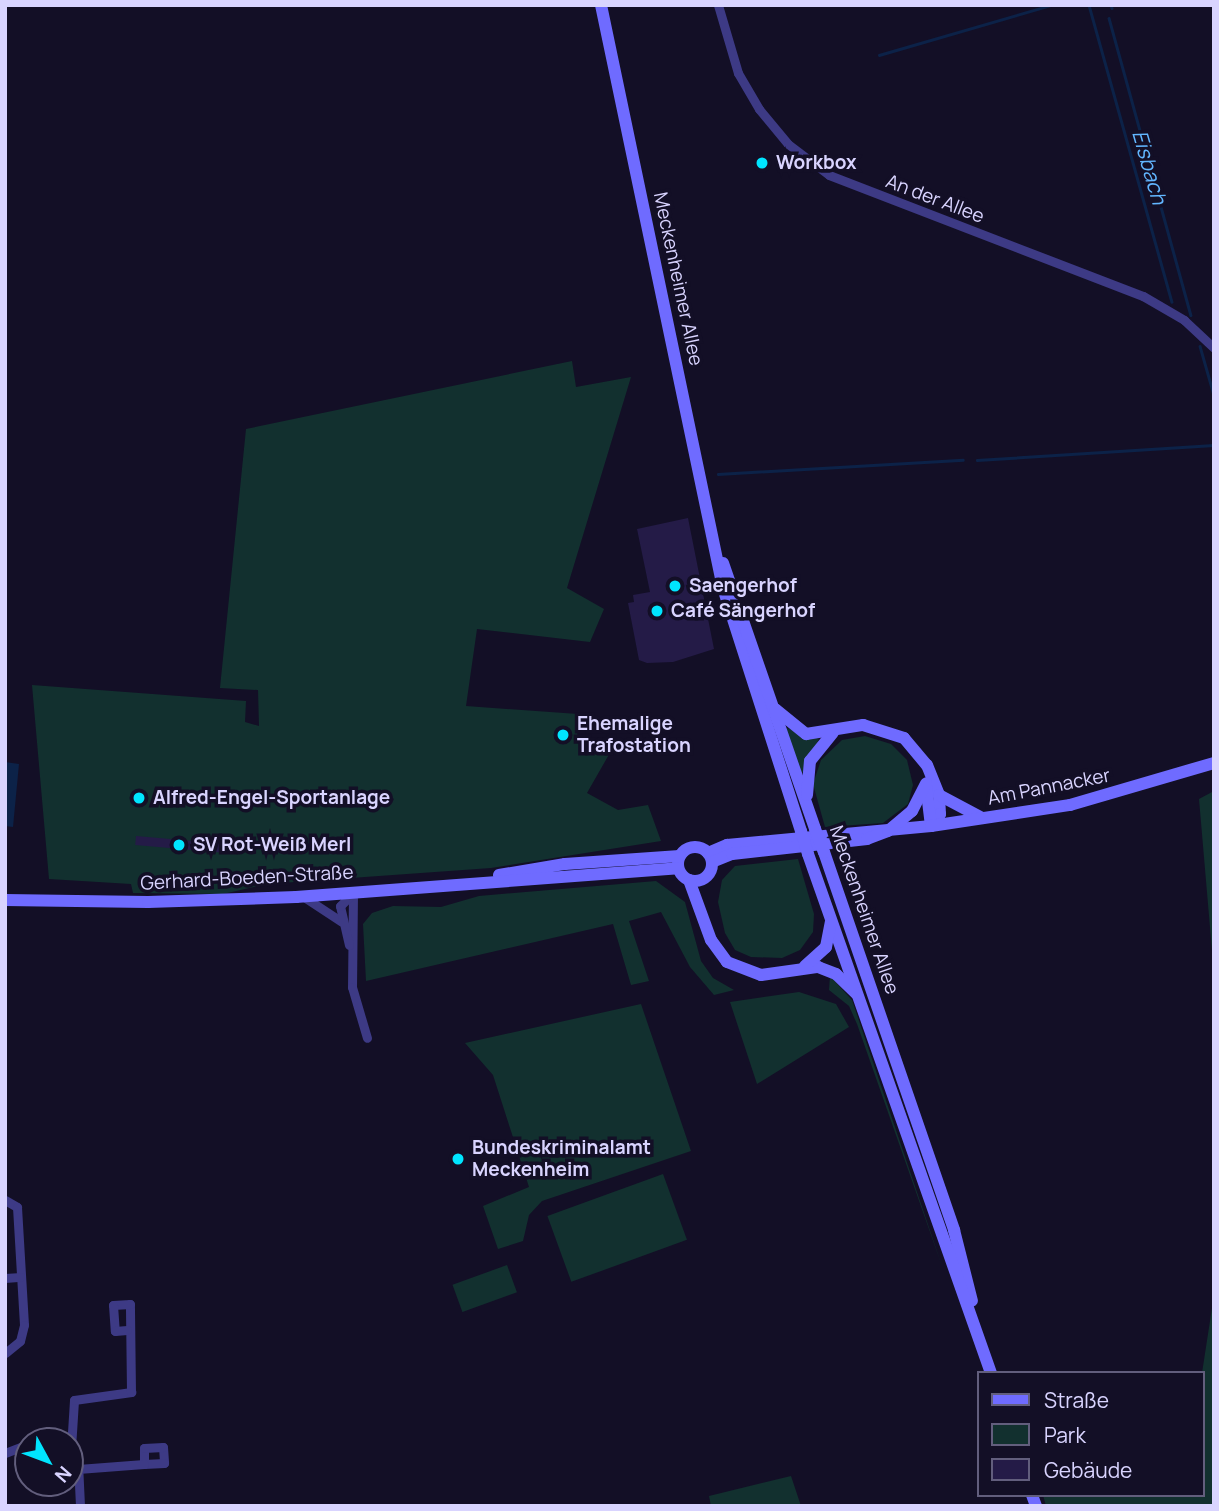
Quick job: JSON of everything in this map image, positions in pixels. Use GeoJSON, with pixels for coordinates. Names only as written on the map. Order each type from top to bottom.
{"type":"FeatureCollection","features":[{"type":"Feature","properties":{"kind":"main road","name":"Meckenheimer Allee"},"geometry":{"type":"LineString","coordinates":[[601,5],[735,628],[808,854],[961,1276]]}},
{"type":"Feature","properties":{"kind":"main road","name":"Meckenheimer Allee"},"geometry":{"type":"LineString","coordinates":[[721,559],[824,852],[990,1371]]}},
{"type":"Feature","properties":{"kind":"main road"},"geometry":{"type":"LineString","coordinates":[[771,704],[799,732],[833,733],[857,725],[880,727],[904,738],[919,754],[939,795],[940,814],[931,826]]}},
{"type":"Feature","properties":{"kind":"main road"},"geometry":{"type":"LineString","coordinates":[[813,822],[806,774],[817,749],[833,733]]}},
{"type":"Feature","properties":{"kind":"main road"},"geometry":{"type":"LineString","coordinates":[[919,754],[926,783],[931,826]]}},
{"type":"Feature","properties":{"kind":"main road","name":"Am Pannacker"},"geometry":{"type":"LineString","coordinates":[[710,858],[867,839],[888,831],[985,819],[1104,798],[1214,763]]}},
{"type":"Feature","properties":{"kind":"main road"},"geometry":{"type":"LineString","coordinates":[[888,831],[912,811],[926,783]]}},
{"type":"Feature","properties":{"kind":"main road"},"geometry":{"type":"LineString","coordinates":[[939,795],[985,819]]}},
{"type":"Feature","properties":{"kind":"main road","name":"Gerhard-Boeden-Straße"},"geometry":{"type":"LineString","coordinates":[[5,900],[148,902],[303,896],[489,879],[565,863],[679,862],[690,847],[710,858]]}},
{"type":"Feature","properties":{"kind":"main road"},"geometry":{"type":"LineString","coordinates":[[706,918],[706,877],[710,858]]}},
{"type":"Feature","properties":{"kind":"main road"},"geometry":{"type":"LineString","coordinates":[[679,862],[706,918],[714,946],[733,966],[761,975],[798,968],[829,970],[859,997]]}},
{"type":"Feature","properties":{"kind":"main road"},"geometry":{"type":"LineString","coordinates":[[689,880],[706,877]]}},
{"type":"Feature","properties":{"kind":"main road"},"geometry":{"type":"LineString","coordinates":[[798,968],[826,947],[831,918]]}},
{"type":"Feature","properties":{"kind":"street","name":"An der Allee"},"geometry":{"type":"LineString","coordinates":[[718,5],[738,73],[755,103],[788,144],[829,175],[1143,296],[1184,320],[1214,348]]}},
{"type":"Feature","properties":{"kind":"street"},"geometry":{"type":"LineString","coordinates":[[353,893],[340,904],[349,947],[355,1002],[367,1038]]}},
{"type":"Feature","properties":{"kind":"street"},"geometry":{"type":"LineString","coordinates":[[349,947],[353,893]]}},
{"type":"Feature","properties":{"kind":"street"},"geometry":{"type":"LineString","coordinates":[[303,896],[342,922]]}},
{"type":"Feature","properties":{"kind":"street"},"geometry":{"type":"LineString","coordinates":[[5,1200],[17,1207],[23,1333],[5,1353]]}},
{"type":"Feature","properties":{"kind":"street"},"geometry":{"type":"LineString","coordinates":[[5,1278],[21,1277]]}},
{"type":"Feature","properties":{"kind":"street"},"geometry":{"type":"LineString","coordinates":[[72,1427],[74,1401],[131,1392],[127,1330]]}},
{"type":"Feature","properties":{"kind":"street"},"geometry":{"type":"LineString","coordinates":[[84,1469],[144,1464]]}},
{"type":"Feature","properties":{"kind":"green space"},"geometry":{"type":"Polygon","coordinates":[[[572,361],[576,387],[631,377],[567,588],[604,609],[590,642],[477,629],[466,706],[578,714],[577,741],[611,751],[587,793],[618,810],[648,805],[661,841],[491,868],[267,884],[223,894],[133,893],[131,884],[49,879],[32,685],[246,701],[245,722],[259,726],[258,690],[220,688],[246,429],[572,361]]]}},
{"type":"Feature","properties":{"kind":"green space"},"geometry":{"type":"Polygon","coordinates":[[[784,727],[819,739],[801,775],[784,727]]]}},
{"type":"Feature","properties":{"kind":"green space"},"geometry":{"type":"Polygon","coordinates":[[[865,736],[891,744],[907,760],[913,785],[908,804],[883,823],[825,827],[813,784],[821,760],[842,740],[865,736]]]}},
{"type":"Feature","properties":{"kind":"green space"},"geometry":{"type":"Polygon","coordinates":[[[1214,791],[1214,974],[1199,799],[1214,791]]]}},
{"type":"Feature","properties":{"kind":"green space"},"geometry":{"type":"Polygon","coordinates":[[[798,859],[814,914],[813,932],[800,950],[782,958],[751,957],[735,950],[725,933],[718,902],[722,880],[735,866],[798,859]]]}},
{"type":"Feature","properties":{"kind":"green space"},"geometry":{"type":"Polygon","coordinates":[[[656,881],[685,902],[701,961],[713,978],[734,990],[714,995],[690,967],[661,912],[629,921],[649,981],[631,985],[613,924],[366,981],[363,924],[372,913],[393,906],[441,907],[479,896],[656,881]]]}},
{"type":"Feature","properties":{"kind":"green space"},"geometry":{"type":"Polygon","coordinates":[[[830,976],[852,1000],[943,1269],[857,1024],[849,1006],[829,990],[830,976]]]}},
{"type":"Feature","properties":{"kind":"green space"},"geometry":{"type":"Polygon","coordinates":[[[799,992],[836,1004],[849,1027],[757,1084],[730,1002],[799,992]]]}},
{"type":"Feature","properties":{"kind":"green space"},"geometry":{"type":"Polygon","coordinates":[[[641,1004],[691,1151],[542,1201],[529,1215],[523,1241],[498,1249],[483,1206],[529,1187],[493,1075],[465,1043],[641,1004]]]}},
{"type":"Feature","properties":{"kind":"green space"},"geometry":{"type":"Polygon","coordinates":[[[663,1174],[687,1240],[571,1282],[547,1216],[663,1174]]]}},
{"type":"Feature","properties":{"kind":"green space"},"geometry":{"type":"Polygon","coordinates":[[[507,1265],[517,1292],[462,1312],[452,1285],[507,1265]]]}},
{"type":"Feature","properties":{"kind":"green space"},"geometry":{"type":"Polygon","coordinates":[[[1214,1295],[1214,1506],[1046,1506],[1044,1497],[1205,1497],[1205,1371],[1202,1371],[1214,1295]]]}},
{"type":"Feature","properties":{"kind":"green space"},"geometry":{"type":"Polygon","coordinates":[[[791,1476],[801,1506],[711,1506],[709,1496],[791,1476]]]}},
{"type":"Feature","properties":{"kind":"water"},"geometry":{"type":"Polygon","coordinates":[[[5,762],[19,764],[13,827],[5,826],[5,762]]]}},
{"type":"Feature","properties":{"kind":"building","name":"Saengerhof"},"geometry":{"type":"Polygon","coordinates":[[[688,518],[714,649],[673,662],[647,663],[639,660],[628,603],[634,602],[633,595],[650,592],[637,529],[688,518]]]}},
{"type":"Feature","properties":{"kind":"building","name":"SV Rot-Weiß Merl"},"geometry":{"type":"Polygon","coordinates":[[[136,836],[222,843],[221,852],[135,845],[136,836]]]}},
{"type":"Feature","properties":{"kind":"waterway"},"geometry":{"type":"LineString","coordinates":[[879,55],[1051,5]]}},
{"type":"Feature","properties":{"kind":"waterway"},"geometry":{"type":"LineString","coordinates":[[1089,5],[1172,302]]}},
{"type":"Feature","properties":{"kind":"waterway","name":"Eisbach"},"geometry":{"type":"LineString","coordinates":[[1109,18],[1191,315]]}},
{"type":"Feature","properties":{"kind":"waterway","name":"Eisbach"},"geometry":{"type":"LineString","coordinates":[[1200,346],[1214,395]]}},
{"type":"Feature","properties":{"kind":"waterway","name":"Eisbach"},"geometry":{"type":"LineString","coordinates":[[977,460],[1214,445]]}},
{"type":"Feature","properties":{"kind":"waterway","name":"Eisbach"},"geometry":{"type":"LineString","coordinates":[[718,474],[963,460]]}},
{"type":"Feature","properties":{"kind":"place","name":"Workbox"},"geometry":{"type":"Point","coordinates":[762,163]}},
{"type":"Feature","properties":{"kind":"place","name":"Saengerhof"},"geometry":{"type":"Point","coordinates":[675,586]}},
{"type":"Feature","properties":{"kind":"place","name":"Café Sängerhof"},"geometry":{"type":"Point","coordinates":[657,611]}},
{"type":"Feature","properties":{"kind":"place","name":"Ehemalige Trafostation"},"geometry":{"type":"Point","coordinates":[563,735]}},
{"type":"Feature","properties":{"kind":"place","name":"Alfred-Engel-Sportanlage"},"geometry":{"type":"Point","coordinates":[139,798]}},
{"type":"Feature","properties":{"kind":"place","name":"SV Rot-Weiß Merl"},"geometry":{"type":"Point","coordinates":[179,845]}},
{"type":"Feature","properties":{"kind":"place","name":"Bundeskriminalamt Meckenheim"},"geometry":{"type":"Point","coordinates":[458,1159]}}]}
